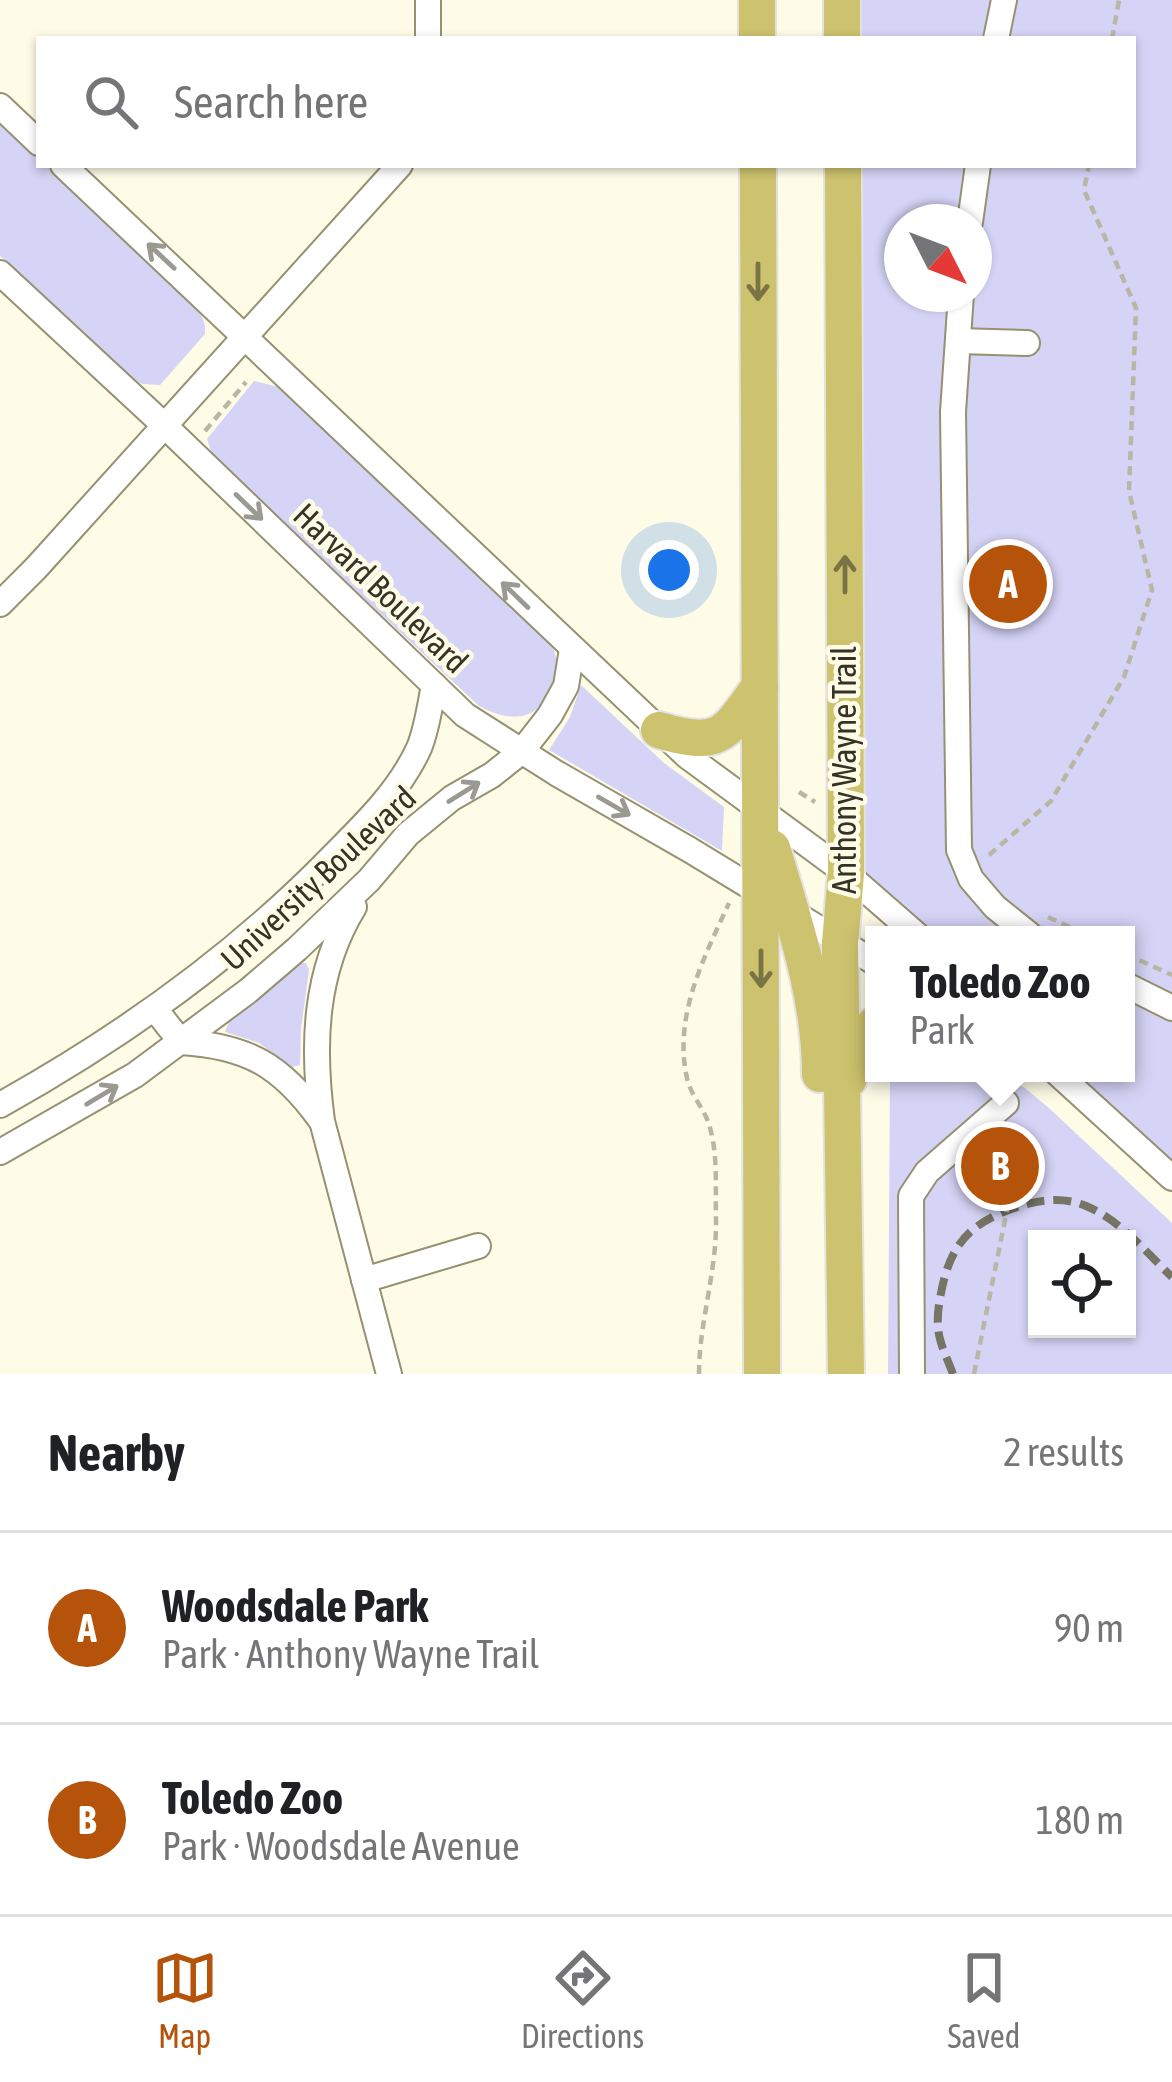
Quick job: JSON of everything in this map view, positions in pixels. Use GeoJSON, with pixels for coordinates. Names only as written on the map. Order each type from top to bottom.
{"type":"FeatureCollection","features":[{"type":"Feature","properties":{"kind":"highway"},"geometry":{"type":"LineString","coordinates":[[757,0],[757,36]]}},
{"type":"Feature","properties":{"kind":"highway"},"geometry":{"type":"LineString","coordinates":[[842,0],[842,36]]}},
{"type":"Feature","properties":{"kind":"highway"},"geometry":{"type":"LineString","coordinates":[[758,168],[762,1374]]}},
{"type":"Feature","properties":{"kind":"highway","name":"Anthony Wayne Trail"},"geometry":{"type":"LineString","coordinates":[[843,168],[846,873],[840,943],[846,1374]]}},
{"type":"Feature","properties":{"kind":"highway"},"geometry":{"type":"LineString","coordinates":[[659,730],[709,739],[733,724],[760,686]]}},
{"type":"Feature","properties":{"kind":"highway"},"geometry":{"type":"LineString","coordinates":[[761,902],[806,959],[820,1047],[820,1216],[846,1329]]}},
{"type":"Feature","properties":{"kind":"highway"},"geometry":{"type":"LineString","coordinates":[[842,1094],[865,1036]]}},
{"type":"Feature","properties":{"kind":"street"},"geometry":{"type":"LineString","coordinates":[[428,0],[428,36]]}},
{"type":"Feature","properties":{"kind":"street"},"geometry":{"type":"LineString","coordinates":[[997,36],[1004,0]]}},
{"type":"Feature","properties":{"kind":"street"},"geometry":{"type":"LineString","coordinates":[[0,106],[36,140]]}},
{"type":"Feature","properties":{"kind":"street"},"geometry":{"type":"LineString","coordinates":[[66,168],[687,756],[846,873],[907,926]]}},
{"type":"Feature","properties":{"kind":"street"},"geometry":{"type":"LineString","coordinates":[[0,604],[397,168]]}},
{"type":"Feature","properties":{"kind":"street"},"geometry":{"type":"LineString","coordinates":[[973,204],[978,168]]}},
{"type":"Feature","properties":{"kind":"street","name":"Harvard Boulevard"},"geometry":{"type":"LineString","coordinates":[[0,273],[465,715],[761,902],[865,957]]}},
{"type":"Feature","properties":{"kind":"street"},"geometry":{"type":"LineString","coordinates":[[960,312],[953,412],[959,850],[971,879],[995,907],[1039,926]]}},
{"type":"Feature","properties":{"kind":"street"},"geometry":{"type":"LineString","coordinates":[[958,341],[1027,343]]}},
{"type":"Feature","properties":{"kind":"street","name":"University Boulevard"},"geometry":{"type":"LineString","coordinates":[[0,1153],[135,1075],[248,992],[297,949],[408,834],[522,751],[566,686],[572,649]]}},
{"type":"Feature","properties":{"kind":"street","name":"University Boulevard"},"geometry":{"type":"LineString","coordinates":[[0,1105],[155,1009],[270,919],[397,786],[420,746],[434,685]]}},
{"type":"Feature","properties":{"kind":"street"},"geometry":{"type":"LineString","coordinates":[[359,830],[381,866],[334,944],[323,980],[316,1047],[322,1120],[388,1374]]}},
{"type":"Feature","properties":{"kind":"street"},"geometry":{"type":"LineString","coordinates":[[1135,990],[1172,1008]]}},
{"type":"Feature","properties":{"kind":"street"},"geometry":{"type":"LineString","coordinates":[[155,1009],[181,1042],[227,1046],[279,1073],[322,1120]]}},
{"type":"Feature","properties":{"kind":"street"},"geometry":{"type":"LineString","coordinates":[[1067,1082],[1172,1178]]}},
{"type":"Feature","properties":{"kind":"street"},"geometry":{"type":"LineString","coordinates":[[912,1374],[911,1196],[927,1172],[1006,1103]]}},
{"type":"Feature","properties":{"kind":"street"},"geometry":{"type":"LineString","coordinates":[[364,1280],[478,1246]]}},
{"type":"Feature","properties":{"kind":"path"},"geometry":{"type":"LineString","coordinates":[[1113,36],[1119,0]]}},
{"type":"Feature","properties":{"kind":"path"},"geometry":{"type":"LineString","coordinates":[[989,855],[1051,801],[1124,677],[1152,590],[1129,491],[1136,308],[1084,190],[1088,168]]}},
{"type":"Feature","properties":{"kind":"path"},"geometry":{"type":"LineString","coordinates":[[205,431],[246,382]]}},
{"type":"Feature","properties":{"kind":"path"},"geometry":{"type":"LineString","coordinates":[[699,1374],[714,1262],[715,1169],[706,1118],[687,1081],[685,1039],[692,987],[702,959],[761,902]]}},
{"type":"Feature","properties":{"kind":"path"},"geometry":{"type":"LineString","coordinates":[[1135,958],[1172,975]]}},
{"type":"Feature","properties":{"kind":"path"},"geometry":{"type":"LineString","coordinates":[[974,1374],[1012,1185]]}},
{"type":"Feature","properties":{"kind":"shaded area"},"geometry":{"type":"Polygon","coordinates":[[[840,0],[1172,0],[1172,1178],[1067,1082],[1135,1082],[1135,926],[907,926],[846,873],[841,168],[1136,168],[1136,36],[841,36],[840,0]]]}},
{"type":"Feature","properties":{"kind":"shaded area"},"geometry":{"type":"Polygon","coordinates":[[[0,122],[36,156],[36,168],[49,168],[198,307],[205,334],[160,385],[142,384],[125,374],[0,256],[0,122]]]}},
{"type":"Feature","properties":{"kind":"shaded area"},"geometry":{"type":"Polygon","coordinates":[[[254,381],[287,389],[552,643],[558,675],[540,707],[515,717],[479,706],[213,457],[207,439],[254,381]]]}},
{"type":"Feature","properties":{"kind":"shaded area"},"geometry":{"type":"Polygon","coordinates":[[[581,685],[664,763],[724,807],[722,851],[549,750],[570,717],[581,685]]]}},
{"type":"Feature","properties":{"kind":"shaded area"},"geometry":{"type":"Polygon","coordinates":[[[299,963],[306,963],[309,970],[300,1065],[292,1067],[259,1043],[225,1032],[230,1019],[299,963]]]}},
{"type":"Feature","properties":{"kind":"shaded area"},"geometry":{"type":"Polygon","coordinates":[[[890,1082],[1015,1082],[1172,1223],[1172,1374],[888,1374],[890,1082]]]}},
{"type":"Feature","properties":{"kind":"railway"},"geometry":{"type":"LineString","coordinates":[[953,1374],[938,1328],[945,1277],[964,1239],[998,1214],[1050,1200],[1086,1206],[1121,1228],[1172,1277]]}},
{"type":"Feature","properties":{"kind":"place","name":"Woodsdale Park"},"geometry":{"type":"Point","coordinates":[1008,584]}},
{"type":"Feature","properties":{"kind":"place","name":"Toledo Zoo"},"geometry":{"type":"Point","coordinates":[1000,1166]}}]}
